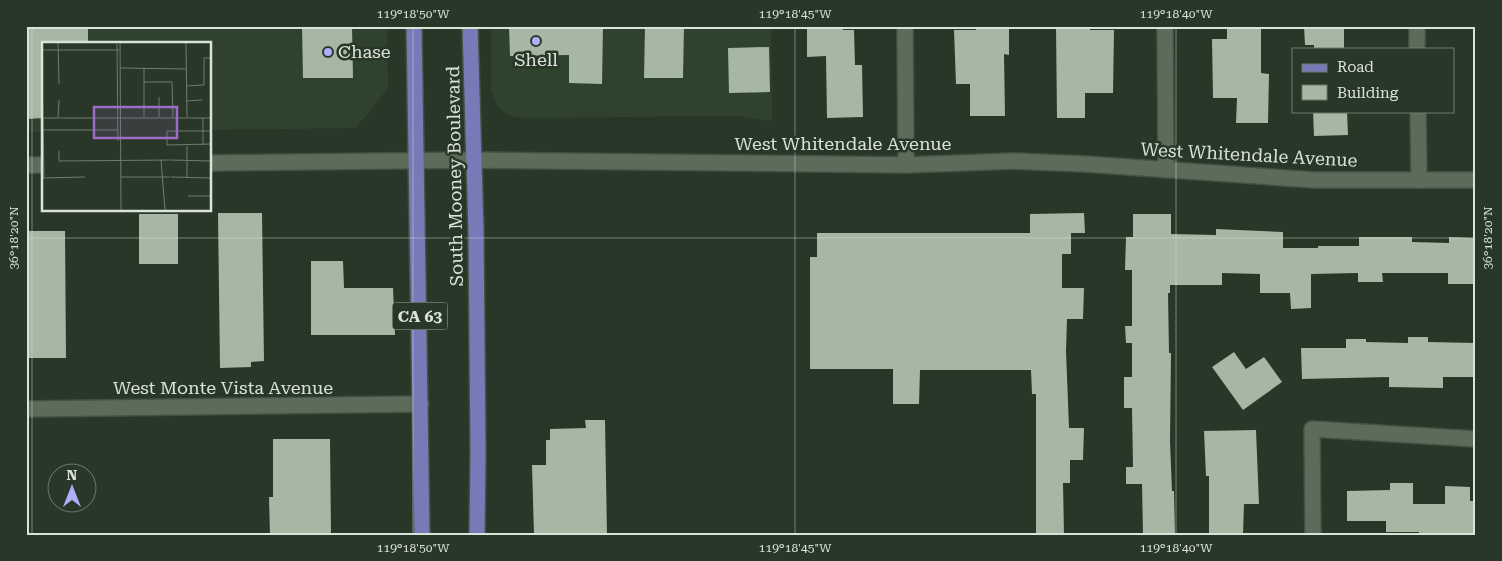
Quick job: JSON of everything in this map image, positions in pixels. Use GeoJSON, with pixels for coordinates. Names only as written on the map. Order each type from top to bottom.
{"type":"FeatureCollection","features":[{"type":"Feature","properties":{"kind":"main road","name":"CA 63"},"geometry":{"type":"LineString","coordinates":[[414,26],[422,535]]}},
{"type":"Feature","properties":{"kind":"main road","name":"South Mooney Boulevard"},"geometry":{"type":"LineString","coordinates":[[470,26],[477,349],[477,535]]}},
{"type":"Feature","properties":{"kind":"street"},"geometry":{"type":"LineString","coordinates":[[905,26],[906,165]]}},
{"type":"Feature","properties":{"kind":"street"},"geometry":{"type":"LineString","coordinates":[[1165,26],[1166,170]]}},
{"type":"Feature","properties":{"kind":"street"},"geometry":{"type":"LineString","coordinates":[[1417,26],[1417,48]]}},
{"type":"Feature","properties":{"kind":"street"},"geometry":{"type":"LineString","coordinates":[[1418,112],[1419,180]]}},
{"type":"Feature","properties":{"kind":"street","name":"West Whitendale Avenue"},"geometry":{"type":"LineString","coordinates":[[211,163],[474,160],[906,165],[1013,161],[1085,164],[1314,180],[1476,180]]}},
{"type":"Feature","properties":{"kind":"street"},"geometry":{"type":"LineString","coordinates":[[26,165],[42,165]]}},
{"type":"Feature","properties":{"kind":"street","name":"West Monte Vista Avenue"},"geometry":{"type":"LineString","coordinates":[[26,409],[420,404]]}},
{"type":"Feature","properties":{"kind":"street"},"geometry":{"type":"LineString","coordinates":[[1313,535],[1312,429],[1476,439]]}},
{"type":"Feature","properties":{"kind":"shaded area"},"geometry":{"type":"Polygon","coordinates":[[[26,26],[387,26],[388,88],[356,128],[211,130],[211,42],[42,42],[42,132],[26,132],[26,26]]]}},
{"type":"Feature","properties":{"kind":"shaded area"},"geometry":{"type":"Polygon","coordinates":[[[491,26],[771,26],[772,121],[737,116],[521,118],[507,115],[497,106],[491,91],[491,26]]]}},
{"type":"Feature","properties":{"kind":"building"},"geometry":{"type":"Polygon","coordinates":[[[26,26],[88,26],[88,42],[42,42],[42,118],[26,119],[26,26]]]}},
{"type":"Feature","properties":{"kind":"building","name":"Chase"},"geometry":{"type":"Polygon","coordinates":[[[302,26],[352,26],[353,78],[303,78],[302,26]]]}},
{"type":"Feature","properties":{"kind":"building"},"geometry":{"type":"Polygon","coordinates":[[[509,26],[603,26],[602,84],[569,83],[569,55],[510,56],[509,26]]]}},
{"type":"Feature","properties":{"kind":"building"},"geometry":{"type":"Polygon","coordinates":[[[645,26],[684,26],[683,78],[644,78],[645,26]]]}},
{"type":"Feature","properties":{"kind":"building"},"geometry":{"type":"Polygon","coordinates":[[[807,26],[843,26],[843,30],[854,30],[855,65],[862,65],[863,117],[827,118],[826,56],[807,57],[807,26]]]}},
{"type":"Feature","properties":{"kind":"building"},"geometry":{"type":"Polygon","coordinates":[[[976,26],[1009,26],[1009,55],[1004,54],[1005,116],[970,116],[970,84],[956,84],[954,30],[976,30],[976,26]]]}},
{"type":"Feature","properties":{"kind":"building"},"geometry":{"type":"Polygon","coordinates":[[[1056,26],[1090,26],[1090,30],[1114,30],[1113,93],[1085,93],[1085,118],[1057,118],[1056,26]]]}},
{"type":"Feature","properties":{"kind":"building"},"geometry":{"type":"Polygon","coordinates":[[[1227,26],[1261,26],[1261,73],[1269,74],[1268,123],[1236,123],[1237,98],[1213,98],[1212,39],[1227,39],[1227,26]]]}},
{"type":"Feature","properties":{"kind":"building"},"geometry":{"type":"Polygon","coordinates":[[[1304,26],[1344,26],[1344,48],[1314,48],[1314,45],[1305,45],[1304,26]]]}},
{"type":"Feature","properties":{"kind":"building"},"geometry":{"type":"Polygon","coordinates":[[[769,47],[770,92],[729,93],[728,48],[769,47]]]}},
{"type":"Feature","properties":{"kind":"building"},"geometry":{"type":"Polygon","coordinates":[[[1313,112],[1347,112],[1348,135],[1314,136],[1313,112]]]}},
{"type":"Feature","properties":{"kind":"building"},"geometry":{"type":"Polygon","coordinates":[[[218,213],[262,213],[264,361],[251,362],[251,367],[220,368],[218,213]]]}},
{"type":"Feature","properties":{"kind":"building"},"geometry":{"type":"Polygon","coordinates":[[[1084,213],[1085,233],[1071,233],[1071,254],[1062,254],[1062,288],[1084,288],[1083,319],[1067,319],[1066,351],[1069,428],[1084,428],[1083,460],[1070,460],[1070,483],[1063,483],[1064,535],[1036,535],[1036,394],[1032,394],[1031,370],[920,370],[919,404],[893,404],[893,369],[810,369],[810,257],[817,257],[817,233],[1030,233],[1030,214],[1084,213]]]}},
{"type":"Feature","properties":{"kind":"building"},"geometry":{"type":"Polygon","coordinates":[[[139,214],[178,214],[178,264],[139,264],[139,214]]]}},
{"type":"Feature","properties":{"kind":"building"},"geometry":{"type":"Polygon","coordinates":[[[1133,214],[1171,214],[1171,234],[1216,235],[1216,229],[1283,232],[1283,248],[1359,246],[1359,237],[1412,237],[1412,242],[1449,243],[1449,237],[1476,238],[1476,284],[1448,284],[1448,273],[1382,273],[1383,282],[1358,282],[1358,273],[1311,274],[1311,308],[1291,309],[1290,293],[1260,293],[1260,274],[1222,273],[1222,285],[1170,285],[1170,293],[1168,293],[1169,353],[1171,353],[1170,442],[1175,535],[1143,535],[1142,484],[1126,484],[1126,467],[1133,467],[1132,408],[1124,408],[1124,377],[1132,377],[1132,343],[1126,343],[1125,326],[1132,326],[1132,270],[1125,270],[1126,237],[1133,237],[1133,214]]]}},
{"type":"Feature","properties":{"kind":"building"},"geometry":{"type":"Polygon","coordinates":[[[26,231],[65,231],[66,358],[26,358],[26,231]]]}},
{"type":"Feature","properties":{"kind":"building"},"geometry":{"type":"Polygon","coordinates":[[[311,261],[343,261],[344,288],[393,288],[395,335],[311,335],[311,261]]]}},
{"type":"Feature","properties":{"kind":"building"},"geometry":{"type":"Polygon","coordinates":[[[1408,337],[1428,337],[1428,342],[1476,343],[1476,377],[1443,377],[1443,388],[1389,387],[1389,377],[1302,379],[1301,348],[1346,348],[1346,339],[1366,339],[1366,342],[1408,343],[1408,337]]]}},
{"type":"Feature","properties":{"kind":"building"},"geometry":{"type":"Polygon","coordinates":[[[1234,352],[1246,369],[1264,357],[1282,382],[1243,410],[1212,367],[1234,352]]]}},
{"type":"Feature","properties":{"kind":"building"},"geometry":{"type":"Polygon","coordinates":[[[585,420],[605,420],[607,535],[534,535],[532,465],[546,465],[546,440],[550,440],[550,429],[586,428],[585,420]]]}},
{"type":"Feature","properties":{"kind":"building"},"geometry":{"type":"Polygon","coordinates":[[[1256,430],[1259,504],[1244,504],[1243,535],[1209,535],[1209,476],[1206,476],[1204,431],[1256,430]]]}},
{"type":"Feature","properties":{"kind":"building"},"geometry":{"type":"Polygon","coordinates":[[[273,439],[330,439],[331,535],[270,535],[269,497],[273,497],[273,439]]]}},
{"type":"Feature","properties":{"kind":"building"},"geometry":{"type":"Polygon","coordinates":[[[1390,483],[1413,483],[1413,504],[1445,504],[1445,486],[1470,487],[1470,501],[1476,501],[1476,535],[1419,535],[1419,532],[1386,532],[1386,521],[1347,521],[1347,491],[1390,490],[1390,483]]]}},
{"type":"Feature","properties":{"kind":"place","name":"Shell"},"geometry":{"type":"Point","coordinates":[536,41]}},
{"type":"Feature","properties":{"kind":"place","name":"Chase"},"geometry":{"type":"Point","coordinates":[328,52]}}]}
